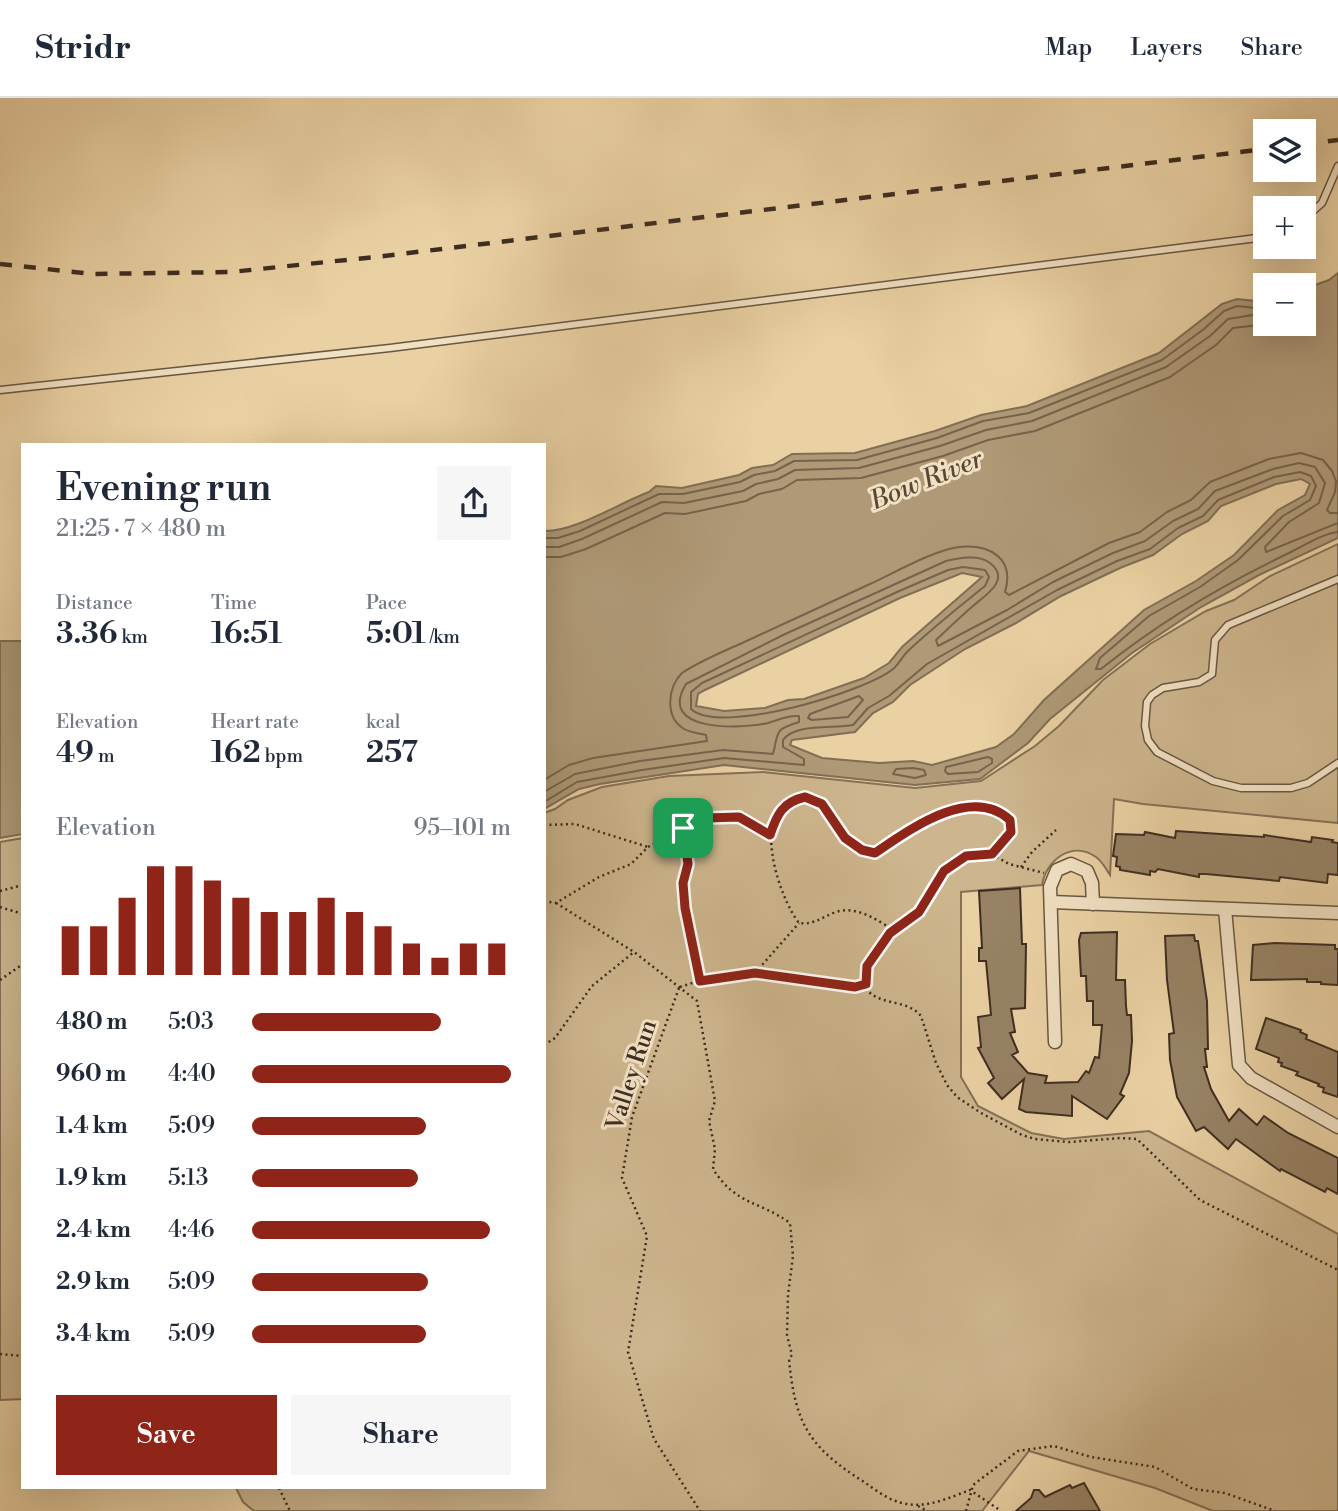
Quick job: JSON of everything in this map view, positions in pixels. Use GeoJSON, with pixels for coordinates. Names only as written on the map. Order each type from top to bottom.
{"type":"FeatureCollection","features":[{"type":"Feature","properties":{"kind":"street"},"geometry":{"type":"LineString","coordinates":[[1055,1042],[1050,887],[1054,874],[1071,864],[1087,871],[1092,883],[1093,904]]}},
{"type":"Feature","properties":{"kind":"street"},"geometry":{"type":"LineString","coordinates":[[1051,902],[1338,913]]}},
{"type":"Feature","properties":{"kind":"street"},"geometry":{"type":"LineString","coordinates":[[1225,909],[1239,1065],[1251,1078],[1338,1127]]}},
{"type":"Feature","properties":{"kind":"lane"},"geometry":{"type":"LineString","coordinates":[[1316,208],[1322,203],[1338,166]]}},
{"type":"Feature","properties":{"kind":"lane"},"geometry":{"type":"LineString","coordinates":[[0,390],[390,348],[1253,239]]}},
{"type":"Feature","properties":{"kind":"lane"},"geometry":{"type":"LineString","coordinates":[[1338,579],[1228,625],[1215,639],[1212,674],[1199,682],[1163,688],[1152,695],[1147,702],[1145,726],[1148,740],[1157,752],[1227,786],[1291,788],[1308,783],[1338,763]]}},
{"type":"Feature","properties":{"kind":"path"},"geometry":{"type":"LineString","coordinates":[[893,930],[874,918],[847,910],[838,911],[810,924],[799,923],[788,909],[779,885],[770,835],[778,813],[791,800],[805,797],[822,804],[845,838],[862,850],[875,853],[930,818],[945,812],[984,808],[995,810],[1010,820],[1011,832],[992,854]]}},
{"type":"Feature","properties":{"kind":"path"},"geometry":{"type":"LineString","coordinates":[[556,903],[599,877],[631,864],[648,847],[706,818],[739,817],[770,835]]}},
{"type":"Feature","properties":{"kind":"path"},"geometry":{"type":"LineString","coordinates":[[546,825],[575,824],[648,847]]}},
{"type":"Feature","properties":{"kind":"path"},"geometry":{"type":"LineString","coordinates":[[683,828],[688,864],[683,883],[685,908],[700,981]]}},
{"type":"Feature","properties":{"kind":"path"},"geometry":{"type":"LineString","coordinates":[[1020,867],[1056,830]]}},
{"type":"Feature","properties":{"kind":"path"},"geometry":{"type":"LineString","coordinates":[[1054,874],[1020,867],[992,854],[966,856],[952,863],[919,912],[893,930],[867,966],[866,984],[872,996],[916,1010],[921,1016],[936,1063],[947,1085],[957,1097],[981,1113],[1035,1139],[1069,1142],[1137,1139],[1200,1200],[1338,1270]]}},
{"type":"Feature","properties":{"kind":"path"},"geometry":{"type":"LineString","coordinates":[[0,891],[21,886]]}},
{"type":"Feature","properties":{"kind":"path"},"geometry":{"type":"LineString","coordinates":[[546,901],[556,903],[634,952],[697,1001],[715,1101],[709,1121],[715,1149],[713,1169],[739,1199],[790,1223],[793,1256],[787,1335],[792,1355],[789,1359],[791,1380],[802,1424],[818,1447],[845,1469],[882,1494],[927,1511]]}},
{"type":"Feature","properties":{"kind":"path"},"geometry":{"type":"LineString","coordinates":[[0,907],[21,913]]}},
{"type":"Feature","properties":{"kind":"path"},"geometry":{"type":"LineString","coordinates":[[755,973],[799,923]]}},
{"type":"Feature","properties":{"kind":"path"},"geometry":{"type":"LineString","coordinates":[[546,1044],[555,1038],[592,986],[634,952]]}},
{"type":"Feature","properties":{"kind":"path"},"geometry":{"type":"LineString","coordinates":[[0,980],[21,965]]}},
{"type":"Feature","properties":{"kind":"path"},"geometry":{"type":"LineString","coordinates":[[679,988],[700,981],[755,973],[855,987],[866,984]]}},
{"type":"Feature","properties":{"kind":"path","name":"Valley Run"},"geometry":{"type":"LineString","coordinates":[[679,988],[632,1117],[622,1178],[647,1236],[628,1352],[654,1439],[700,1511]]}},
{"type":"Feature","properties":{"kind":"path"},"geometry":{"type":"LineString","coordinates":[[0,1354],[21,1356]]}},
{"type":"Feature","properties":{"kind":"path"},"geometry":{"type":"LineString","coordinates":[[966,1511],[973,1485],[1018,1451],[1054,1446],[1114,1462],[1155,1467],[1193,1489],[1225,1493],[1275,1511]]}},
{"type":"Feature","properties":{"kind":"path"},"geometry":{"type":"LineString","coordinates":[[279,1489],[290,1511]]}},
{"type":"Feature","properties":{"kind":"path"},"geometry":{"type":"LineString","coordinates":[[916,1505],[940,1501],[970,1490]]}},
{"type":"Feature","properties":{"kind":"path"},"geometry":{"type":"LineString","coordinates":[[970,1490],[1000,1511]]}},
{"type":"Feature","properties":{"kind":"shaded area"},"geometry":{"type":"Polygon","coordinates":[[[1338,544],[1338,823],[1114,799],[1110,875],[1096,857],[1087,852],[1069,852],[1049,868],[1042,885],[961,892],[961,1077],[978,1106],[1031,1133],[1064,1139],[1149,1131],[1338,1234],[1338,1511],[1213,1511],[1155,1488],[1029,1451],[982,1511],[254,1511],[243,1502],[236,1489],[546,1489],[546,812],[568,800],[602,787],[669,776],[763,772],[915,788],[981,781],[1035,746],[1059,726],[1103,680],[1150,644],[1206,611],[1234,600],[1270,576],[1338,544]]]}},
{"type":"Feature","properties":{"kind":"shaded area"},"geometry":{"type":"Polygon","coordinates":[[[21,838],[21,1399],[0,1400],[0,842],[21,838]]]}},
{"type":"Feature","properties":{"kind":"water","name":"Bow River"},"geometry":{"type":"Polygon","coordinates":[[[1338,273],[1338,538],[1259,575],[1201,607],[1132,653],[1050,719],[1028,743],[980,779],[915,785],[724,765],[579,789],[546,808],[546,531],[583,522],[649,492],[656,486],[682,488],[739,475],[752,468],[773,465],[792,454],[855,453],[981,415],[1027,406],[1159,353],[1222,304],[1237,299],[1253,301],[1253,336],[1316,336],[1316,285],[1338,273]],[[1301,479],[1276,484],[1221,506],[1208,521],[1182,534],[1153,555],[1061,596],[965,649],[910,685],[893,702],[873,713],[855,732],[792,740],[790,745],[822,758],[879,763],[913,761],[932,765],[996,747],[1014,734],[1044,700],[1144,610],[1196,581],[1234,555],[1278,510],[1305,495],[1310,484],[1301,479]],[[962,573],[900,598],[705,690],[698,694],[696,706],[724,711],[765,708],[788,700],[804,699],[864,678],[889,663],[902,647],[982,577],[962,573]]]}},
{"type":"Feature","properties":{"kind":"water"},"geometry":{"type":"Polygon","coordinates":[[[0,641],[21,641],[21,834],[0,838],[0,641]]]}},
{"type":"Feature","properties":{"kind":"building"},"geometry":{"type":"Polygon","coordinates":[[[1176,831],[1264,835],[1311,842],[1312,837],[1333,840],[1332,842],[1338,843],[1338,875],[1328,874],[1327,883],[1280,877],[1279,881],[1206,874],[1199,874],[1199,877],[1158,869],[1155,872],[1150,871],[1150,875],[1120,870],[1120,867],[1116,866],[1117,857],[1113,856],[1116,834],[1144,835],[1145,832],[1175,838],[1176,831]]]}},
{"type":"Feature","properties":{"kind":"building"},"geometry":{"type":"Polygon","coordinates":[[[1020,888],[1022,944],[1026,944],[1025,1008],[1011,1009],[1015,1032],[1010,1033],[1018,1052],[1012,1055],[1028,1073],[1047,1076],[1045,1083],[1078,1082],[1086,1071],[1089,1073],[1095,1057],[1099,1058],[1102,1025],[1093,1025],[1093,1001],[1087,1001],[1086,976],[1081,976],[1079,940],[1081,933],[1117,932],[1116,980],[1125,980],[1132,1041],[1129,1073],[1120,1094],[1124,1096],[1107,1119],[1072,1096],[1072,1116],[1026,1112],[1019,1109],[1024,1079],[1002,1099],[988,1083],[994,1078],[978,1048],[981,1047],[978,1017],[991,1015],[986,961],[979,961],[979,948],[982,948],[979,891],[1020,888]]]}},
{"type":"Feature","properties":{"kind":"building"},"geometry":{"type":"Polygon","coordinates":[[[1194,935],[1195,941],[1198,941],[1207,1001],[1208,1049],[1205,1049],[1207,1067],[1204,1067],[1211,1089],[1229,1121],[1239,1109],[1257,1125],[1264,1116],[1288,1133],[1338,1158],[1338,1194],[1327,1188],[1325,1192],[1281,1169],[1280,1171],[1236,1139],[1228,1149],[1204,1127],[1196,1131],[1177,1097],[1170,1060],[1169,1034],[1174,1033],[1165,936],[1194,935]]]}},
{"type":"Feature","properties":{"kind":"building"},"geometry":{"type":"Polygon","coordinates":[[[1253,945],[1335,945],[1335,949],[1338,949],[1338,985],[1307,982],[1307,979],[1251,980],[1253,945]]]}},
{"type":"Feature","properties":{"kind":"building"},"geometry":{"type":"Polygon","coordinates":[[[1266,1018],[1301,1030],[1300,1032],[1307,1035],[1306,1039],[1338,1052],[1338,1097],[1323,1092],[1324,1088],[1318,1086],[1319,1084],[1296,1075],[1298,1072],[1281,1066],[1279,1058],[1256,1049],[1266,1018]]]}},
{"type":"Feature","properties":{"kind":"building"},"geometry":{"type":"Polygon","coordinates":[[[1084,1483],[1100,1511],[1016,1511],[1031,1498],[1034,1490],[1039,1490],[1045,1497],[1070,1485],[1072,1488],[1084,1483]]]}},
{"type":"Feature","properties":{"kind":"railway"},"geometry":{"type":"LineString","coordinates":[[1316,143],[1338,140]]}},
{"type":"Feature","properties":{"kind":"railway"},"geometry":{"type":"LineString","coordinates":[[0,264],[93,274],[231,272],[384,256],[1253,150]]}},
{"type":"Feature","properties":{"kind":"route"},"geometry":{"type":"LineString","coordinates":[[805,797],[822,804],[845,838],[862,850],[875,853],[912,828],[945,812],[984,808],[995,810],[1010,820],[1011,832],[992,854],[966,856],[952,863],[944,871],[919,912],[890,933],[886,943],[867,966],[866,984],[855,987],[755,973],[711,977],[700,981],[685,908],[683,883],[688,864],[683,828],[706,818],[739,817],[770,835],[778,813],[791,800],[805,797]]}}]}
